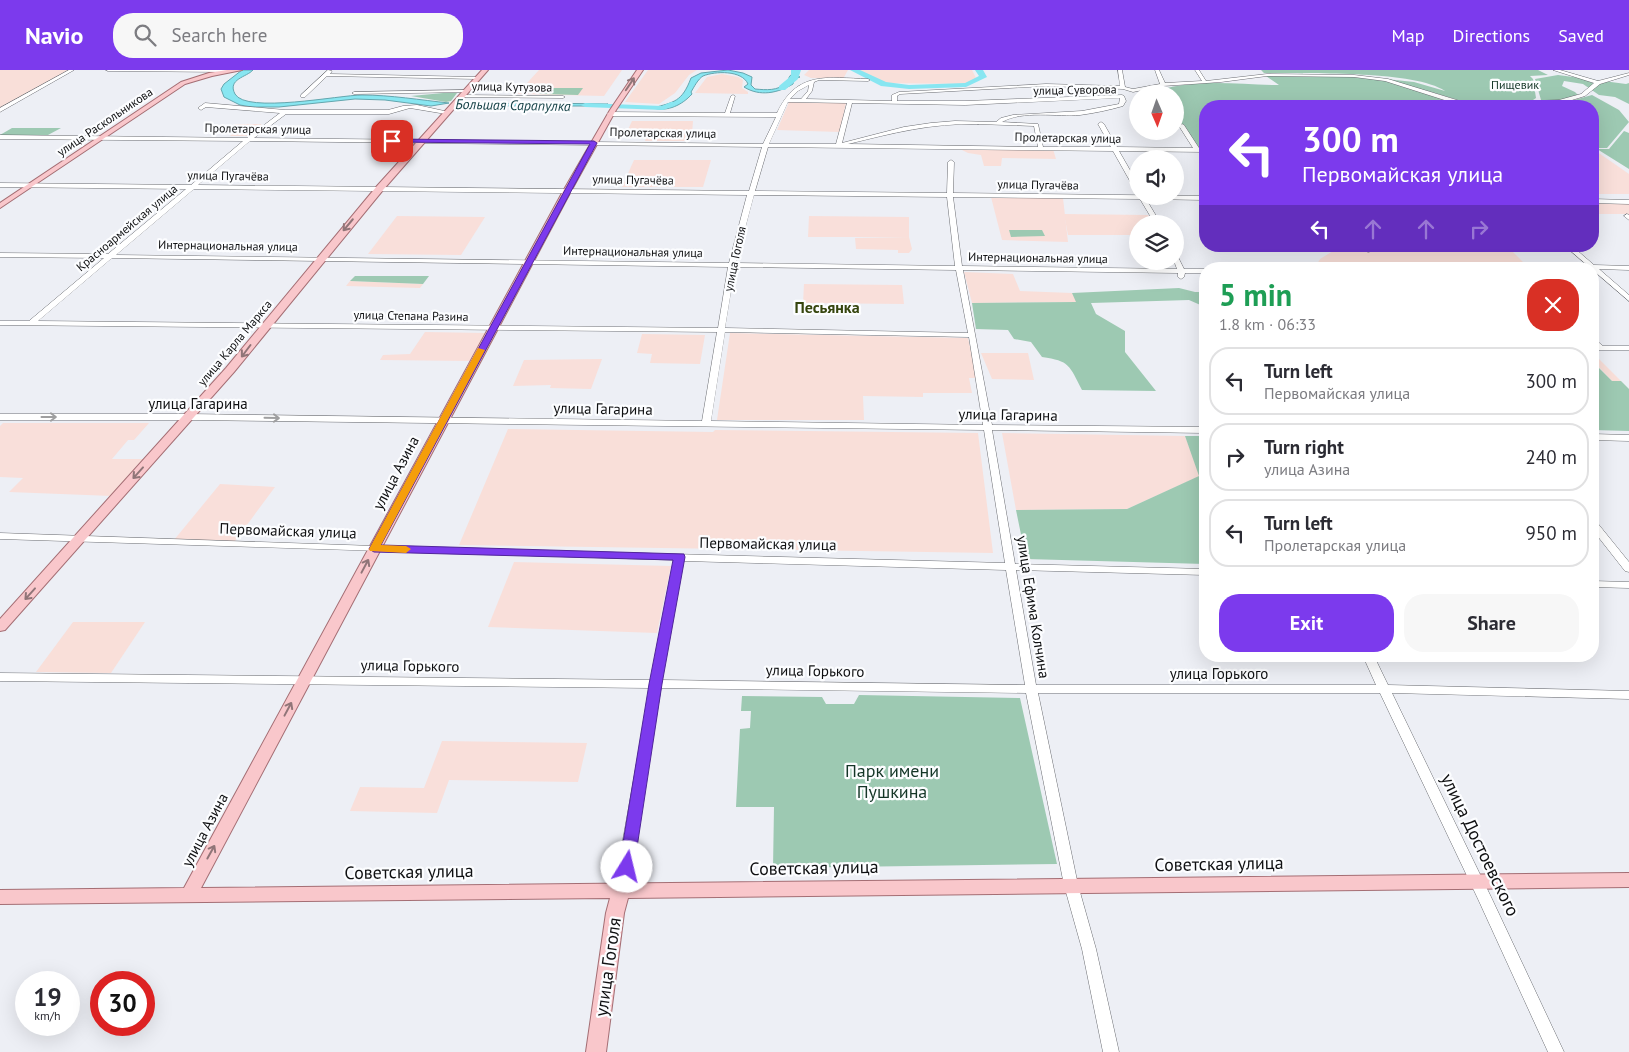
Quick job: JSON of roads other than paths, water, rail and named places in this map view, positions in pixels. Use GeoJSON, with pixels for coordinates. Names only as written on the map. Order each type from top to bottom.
{"type":"FeatureCollection","features":[{"type":"Feature","properties":{"kind":"main road","name":"улица Раскольникова"},"geometry":{"type":"LineString","coordinates":[[0,206],[103,137],[190,75],[239,70]]}},
{"type":"Feature","properties":{"kind":"main road","name":"улица Карла Маркса"},"geometry":{"type":"LineString","coordinates":[[0,627],[230,370],[380,188],[484,70]]}},
{"type":"Feature","properties":{"kind":"main road","name":"улица Азина"},"geometry":{"type":"LineString","coordinates":[[189,896],[567,191],[612,112],[640,70]]}},
{"type":"Feature","properties":{"kind":"main road","name":"Советская улица"},"geometry":{"type":"LineString","coordinates":[[0,897],[1629,880]]}},
{"type":"Feature","properties":{"kind":"main road","name":"улица Гоголя"},"geometry":{"type":"LineString","coordinates":[[596,1052],[615,913],[621,890]]}},
{"type":"Feature","properties":{"kind":"street"},"geometry":{"type":"LineString","coordinates":[[0,110],[72,70]]}},
{"type":"Feature","properties":{"kind":"street"},"geometry":{"type":"LineString","coordinates":[[108,70],[190,75]]}},
{"type":"Feature","properties":{"kind":"street"},"geometry":{"type":"LineString","coordinates":[[302,96],[331,70]]}},
{"type":"Feature","properties":{"kind":"street"},"geometry":{"type":"LineString","coordinates":[[1120,70],[1126,89],[1122,96]]}},
{"type":"Feature","properties":{"kind":"street"},"geometry":{"type":"LineString","coordinates":[[1157,70],[1163,85],[1267,75],[1374,78],[1453,100]]}},
{"type":"Feature","properties":{"kind":"street"},"geometry":{"type":"LineString","coordinates":[[1197,70],[1204,81]]}},
{"type":"Feature","properties":{"kind":"street"},"geometry":{"type":"LineString","coordinates":[[1261,70],[1267,75]]}},
{"type":"Feature","properties":{"kind":"street"},"geometry":{"type":"LineString","coordinates":[[1555,70],[1598,83]]}},
{"type":"Feature","properties":{"kind":"street"},"geometry":{"type":"LineString","coordinates":[[1624,70],[1629,73]]}},
{"type":"Feature","properties":{"kind":"street"},"geometry":{"type":"LineString","coordinates":[[1566,100],[1583,95],[1598,83],[1629,73]]}},
{"type":"Feature","properties":{"kind":"street"},"geometry":{"type":"LineString","coordinates":[[326,75],[478,78]]}},
{"type":"Feature","properties":{"kind":"street"},"geometry":{"type":"LineString","coordinates":[[786,100],[796,90],[819,79],[868,80]]}},
{"type":"Feature","properties":{"kind":"street"},"geometry":{"type":"LineString","coordinates":[[802,101],[810,91],[812,81]]}},
{"type":"Feature","properties":{"kind":"street"},"geometry":{"type":"LineString","coordinates":[[895,103],[894,95],[899,93],[1007,86],[1061,85],[1126,89]]}},
{"type":"Feature","properties":{"kind":"street","name":"улица Кутузова"},"geometry":{"type":"LineString","coordinates":[[354,92],[563,97]]}},
{"type":"Feature","properties":{"kind":"street"},"geometry":{"type":"LineString","coordinates":[[727,114],[733,96]]}},
{"type":"Feature","properties":{"kind":"street","name":"улица Суворова"},"geometry":{"type":"LineString","coordinates":[[786,100],[965,103],[1122,96],[1123,101],[1121,105],[1108,109],[1082,113],[1019,116],[1001,119],[997,123]]}},
{"type":"Feature","properties":{"kind":"street","name":"улица Гоголя"},"geometry":{"type":"LineString","coordinates":[[706,424],[732,265],[766,144],[786,100]]}},
{"type":"Feature","properties":{"kind":"street"},"geometry":{"type":"LineString","coordinates":[[850,102],[839,145],[918,126],[944,123],[997,123],[1036,125],[1041,148]]}},
{"type":"Feature","properties":{"kind":"street"},"geometry":{"type":"LineString","coordinates":[[201,108],[205,105],[285,112],[389,112],[397,107],[420,107],[447,111]]}},
{"type":"Feature","properties":{"kind":"street","name":"Красноармейская улица"},"geometry":{"type":"LineString","coordinates":[[30,324],[249,139],[285,112]]}},
{"type":"Feature","properties":{"kind":"street"},"geometry":{"type":"LineString","coordinates":[[612,112],[779,115]]}},
{"type":"Feature","properties":{"kind":"street"},"geometry":{"type":"LineString","coordinates":[[1101,124],[1129,174]]}},
{"type":"Feature","properties":{"kind":"street"},"geometry":{"type":"LineString","coordinates":[[1184,129],[1197,150]]}},
{"type":"Feature","properties":{"kind":"street","name":"Пролетарская улица"},"geometry":{"type":"LineString","coordinates":[[0,137],[1197,150]]}},
{"type":"Feature","properties":{"kind":"street","name":"улица Ефима Колчина"},"geometry":{"type":"LineString","coordinates":[[951,162],[950,196],[959,268],[988,428],[1031,689],[1070,885],[1089,949],[1111,1052]]}},
{"type":"Feature","properties":{"kind":"street","name":"улица Пугачёва"},"geometry":{"type":"LineString","coordinates":[[0,185],[1129,197]]}},
{"type":"Feature","properties":{"kind":"street","name":"улица Пугачёва"},"geometry":{"type":"LineString","coordinates":[[1184,198],[1199,198]]}},
{"type":"Feature","properties":{"kind":"street"},"geometry":{"type":"LineString","coordinates":[[1599,201],[1629,202]]}},
{"type":"Feature","properties":{"kind":"street"},"geometry":{"type":"LineString","coordinates":[[1575,252],[1586,262]]}},
{"type":"Feature","properties":{"kind":"street","name":"Интернациональная улица"},"geometry":{"type":"LineString","coordinates":[[0,255],[959,268],[1181,274],[1199,272]]}},
{"type":"Feature","properties":{"kind":"street"},"geometry":{"type":"LineString","coordinates":[[1599,267],[1629,268]]}},
{"type":"Feature","properties":{"kind":"street"},"geometry":{"type":"LineString","coordinates":[[1180,270],[1181,274]]}},
{"type":"Feature","properties":{"kind":"street"},"geometry":{"type":"LineString","coordinates":[[1599,273],[1629,299]]}},
{"type":"Feature","properties":{"kind":"street","name":"улица Степана Разина"},"geometry":{"type":"LineString","coordinates":[[0,324],[722,330],[972,335]]}},
{"type":"Feature","properties":{"kind":"street"},"geometry":{"type":"LineString","coordinates":[[1599,346],[1601,348],[1629,348]]}},
{"type":"Feature","properties":{"kind":"street","name":"улица Гагарина"},"geometry":{"type":"LineString","coordinates":[[0,417],[188,417],[1199,430]]}},
{"type":"Feature","properties":{"kind":"street"},"geometry":{"type":"LineString","coordinates":[[1599,437],[1629,438]]}},
{"type":"Feature","properties":{"kind":"street"},"geometry":{"type":"LineString","coordinates":[[1599,531],[1629,569]]}},
{"type":"Feature","properties":{"kind":"street","name":"Первомайская улица"},"geometry":{"type":"LineString","coordinates":[[0,536],[374,549],[1011,565],[1199,572]]}},
{"type":"Feature","properties":{"kind":"street","name":"улица Гоголя"},"geometry":{"type":"LineString","coordinates":[[621,890],[680,557]]}},
{"type":"Feature","properties":{"kind":"street"},"geometry":{"type":"LineString","coordinates":[[1599,584],[1629,585]]}},
{"type":"Feature","properties":{"kind":"street","name":"улица Достоевского"},"geometry":{"type":"LineString","coordinates":[[1371,662],[1556,1052]]}},
{"type":"Feature","properties":{"kind":"street","name":"улица Горького"},"geometry":{"type":"LineString","coordinates":[[0,677],[304,679],[1031,689],[1383,689],[1629,695]]}},
{"type":"Feature","properties":{"kind":"water"},"geometry":{"type":"Polygon","coordinates":[[[242,70],[253,70],[236,82],[233,89],[235,94],[243,100],[256,103],[294,102],[362,95],[449,103],[431,106],[385,100],[355,99],[279,107],[252,107],[240,105],[224,97],[221,89],[224,84],[242,70]]]}},
{"type":"Feature","properties":{"kind":"water"},"geometry":{"type":"Polygon","coordinates":[[[728,70],[752,77],[751,85],[755,89],[776,89],[783,86],[792,74],[800,77],[794,79],[793,84],[781,90],[763,93],[744,87],[748,84],[740,76],[728,73],[708,74],[699,79],[691,92],[692,94],[684,101],[669,108],[653,108],[676,100],[684,92],[691,78],[701,73],[728,70]]]}},
{"type":"Feature","properties":{"kind":"water"},"geometry":{"type":"Polygon","coordinates":[[[462,104],[608,104],[601,106],[460,106],[462,104]]]}},
{"type":"Feature","properties":{"kind":"waterway","name":"Большая Сарапулка"},"geometry":{"type":"LineString","coordinates":[[782,88],[795,77],[795,70],[797,70]]}},
{"type":"Feature","properties":{"kind":"waterway","name":"Большая Сарапулка"},"geometry":{"type":"LineString","coordinates":[[854,70],[884,84],[909,87],[966,85],[983,77],[979,70]]}},
{"type":"Feature","properties":{"kind":"waterway","name":"Большая Сарапулка"},"geometry":{"type":"LineString","coordinates":[[585,105],[663,108],[671,104]]}},
{"type":"Feature","properties":{"kind":"district","name":"Песьянка"},"geometry":{"type":"Point","coordinates":[827,307]}},
{"type":"Feature","properties":{"kind":"park label","name":"Пищевик"},"geometry":{"type":"Point","coordinates":[1515,85]}},
{"type":"Feature","properties":{"kind":"park label","name":"Парк имени Пушкина"},"geometry":{"type":"Point","coordinates":[892,781]}}]}
